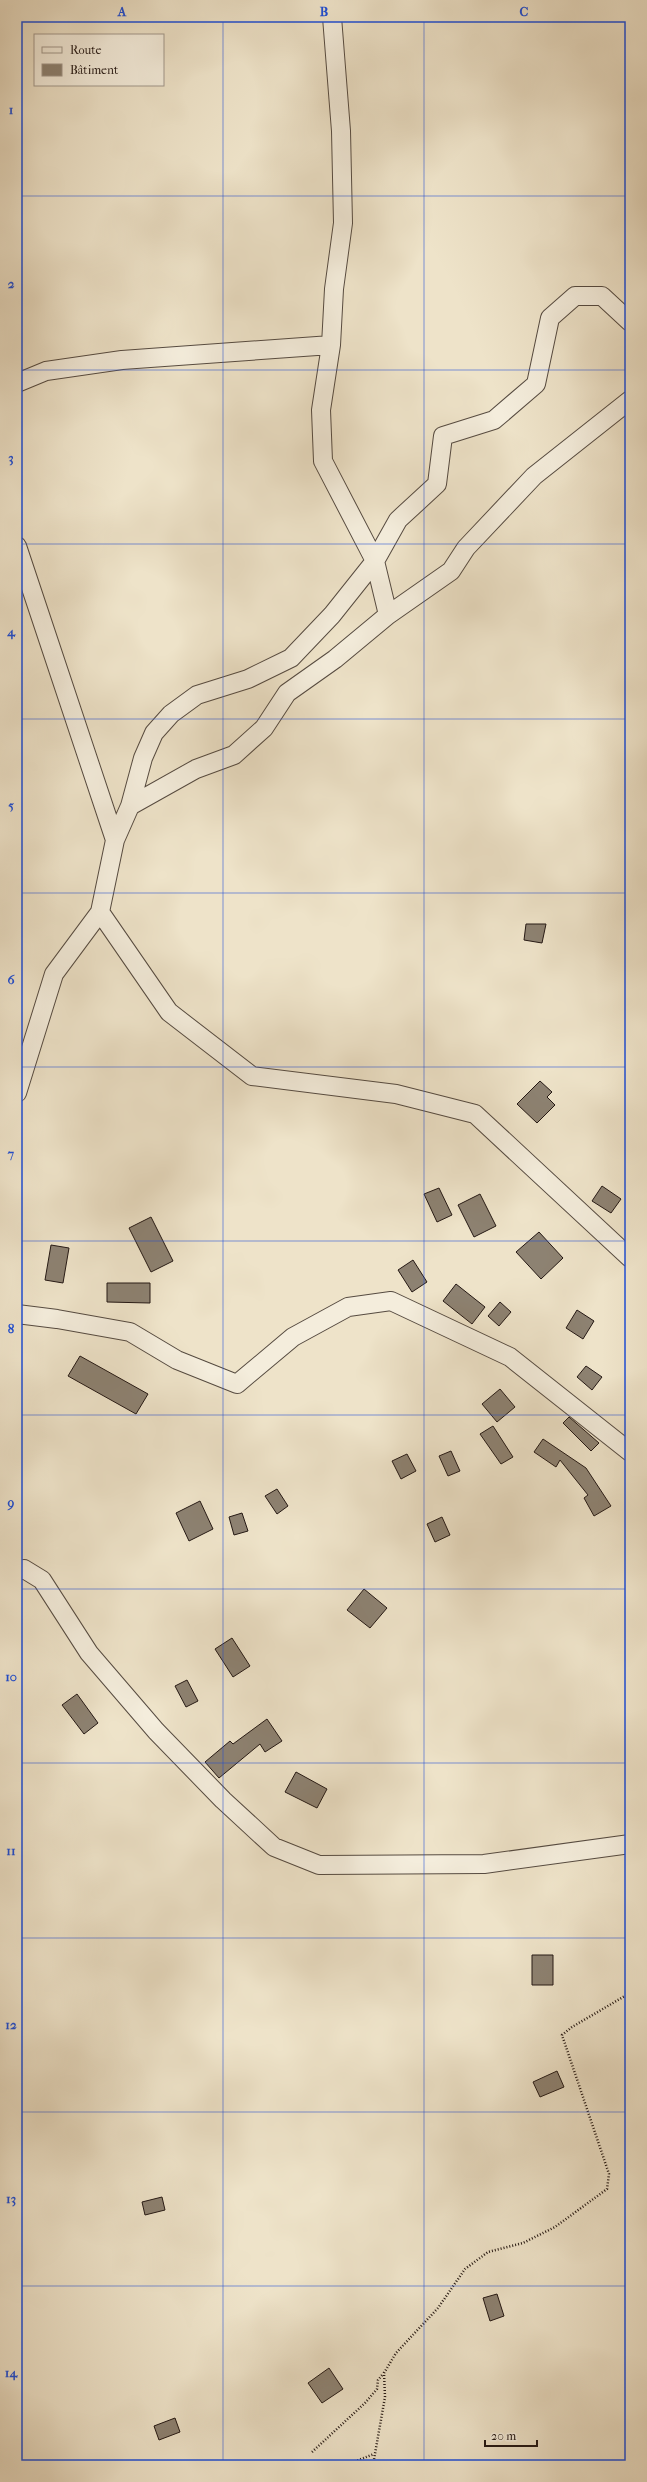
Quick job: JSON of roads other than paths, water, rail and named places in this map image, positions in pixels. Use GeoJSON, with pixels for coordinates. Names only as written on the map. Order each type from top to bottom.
{"type":"FeatureCollection","features":[{"type":"Feature","properties":{"kind":"street"},"geometry":{"type":"LineString","coordinates":[[332,17],[341,131],[343,223],[334,289],[331,345],[321,410],[323,461],[376,561],[388,615]]}},
{"type":"Feature","properties":{"kind":"street"},"geometry":{"type":"LineString","coordinates":[[17,1093],[54,974],[100,912],[115,840],[130,806],[143,758],[154,733],[170,714],[197,695],[248,679],[291,658],[332,615],[376,561],[398,520],[437,484],[443,436],[494,420],[536,384],[550,318],[575,296],[602,296],[630,322]]}},
{"type":"Feature","properties":{"kind":"street"},"geometry":{"type":"LineString","coordinates":[[17,383],[46,371],[122,360],[331,345]]}},
{"type":"Feature","properties":{"kind":"street"},"geometry":{"type":"LineString","coordinates":[[130,806],[196,769],[234,755],[264,728],[287,693],[335,659],[388,615],[451,570],[466,548],[534,476],[630,400]]}},
{"type":"Feature","properties":{"kind":"street"},"geometry":{"type":"LineString","coordinates":[[17,546],[115,840]]}},
{"type":"Feature","properties":{"kind":"street"},"geometry":{"type":"LineString","coordinates":[[100,912],[168,1012],[252,1076],[396,1094],[475,1114],[630,1258]]}},
{"type":"Feature","properties":{"kind":"street"},"geometry":{"type":"LineString","coordinates":[[17,1314],[57,1319],[130,1332],[177,1360],[237,1384],[293,1337],[348,1307],[391,1300],[510,1357],[630,1452]]}},
{"type":"Feature","properties":{"kind":"street"},"geometry":{"type":"LineString","coordinates":[[17,1571],[24,1570],[42,1580],[89,1653],[156,1731],[222,1800],[274,1847],[319,1865],[484,1864],[630,1844]]}}]}
